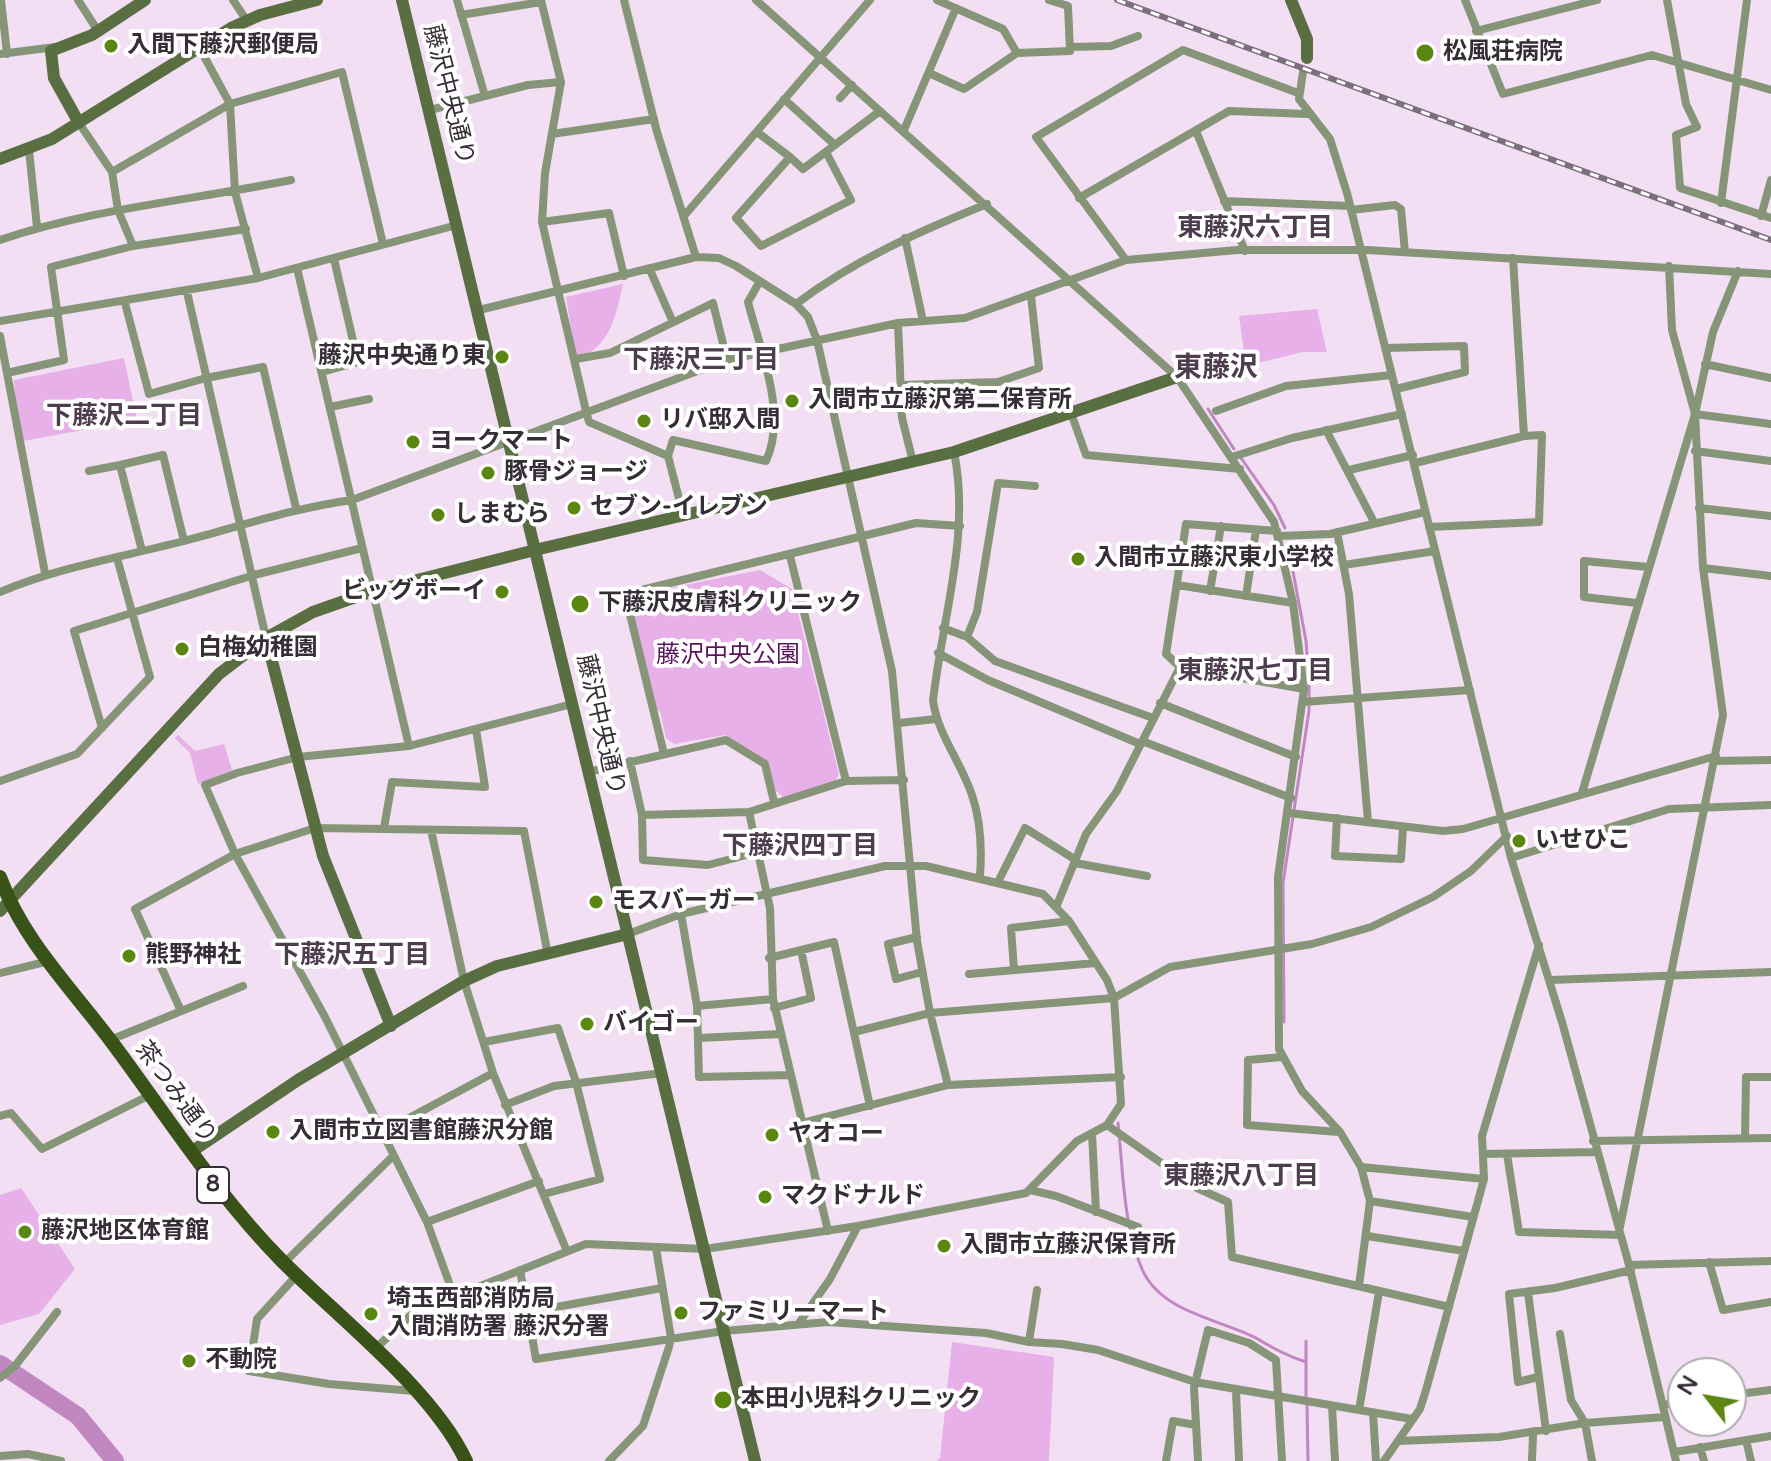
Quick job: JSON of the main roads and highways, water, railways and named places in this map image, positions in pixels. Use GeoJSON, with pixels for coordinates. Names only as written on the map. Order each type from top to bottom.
{"type":"FeatureCollection","features":[{"type":"Feature","properties":{"kind":"main road","name":"茶つみ通り"},"geometry":{"type":"LineString","coordinates":[[0,877],[4,907],[110,1040],[233,1210],[414,1391],[447,1430],[466,1461]]}},
{"type":"Feature","properties":{"kind":"waterway"},"geometry":{"type":"LineString","coordinates":[[1208,409],[1234,449]]}},
{"type":"Feature","properties":{"kind":"waterway"},"geometry":{"type":"LineString","coordinates":[[1241,458],[1274,505],[1285,528]]}},
{"type":"Feature","properties":{"kind":"waterway"},"geometry":{"type":"LineString","coordinates":[[1284,1022],[1283,883],[1309,711],[1306,641],[1288,545]]}},
{"type":"Feature","properties":{"kind":"waterway"},"geometry":{"type":"LineString","coordinates":[[1118,1123],[1131,1234],[1142,1269],[1151,1284],[1177,1305],[1242,1331],[1306,1362]]}},
{"type":"Feature","properties":{"kind":"waterway"},"geometry":{"type":"LineString","coordinates":[[1306,1341],[1306,1397]]}},
{"type":"Feature","properties":{"kind":"waterway"},"geometry":{"type":"LineString","coordinates":[[0,1364],[78,1416],[115,1461]]}},
{"type":"Feature","properties":{"kind":"waterway"},"geometry":{"type":"LineString","coordinates":[[1307,1405],[1308,1461]]}},
{"type":"Feature","properties":{"kind":"railway"},"geometry":{"type":"LineString","coordinates":[[1117,0],[1771,240]]}},
{"type":"Feature","properties":{"kind":"place","name":"入間下藤沢郵便局"},"geometry":{"type":"Point","coordinates":[111,46]}},
{"type":"Feature","properties":{"kind":"place","name":"松風荘病院"},"geometry":{"type":"Point","coordinates":[1425,53]}},
{"type":"Feature","properties":{"kind":"place","name":"藤沢中央通り東"},"geometry":{"type":"Point","coordinates":[502,357]}},
{"type":"Feature","properties":{"kind":"place","name":"入間市立藤沢第二保育所"},"geometry":{"type":"Point","coordinates":[792,401]}},
{"type":"Feature","properties":{"kind":"place","name":"リバ邸入間"},"geometry":{"type":"Point","coordinates":[644,421]}},
{"type":"Feature","properties":{"kind":"place","name":"ヨークマート"},"geometry":{"type":"Point","coordinates":[413,442]}},
{"type":"Feature","properties":{"kind":"place","name":"豚骨ジョージ"},"geometry":{"type":"Point","coordinates":[488,473]}},
{"type":"Feature","properties":{"kind":"place","name":"セブン-イレブン"},"geometry":{"type":"Point","coordinates":[574,508]}},
{"type":"Feature","properties":{"kind":"place","name":"しまむら"},"geometry":{"type":"Point","coordinates":[438,515]}},
{"type":"Feature","properties":{"kind":"place","name":"入間市立藤沢東小学校"},"geometry":{"type":"Point","coordinates":[1078,559]}},
{"type":"Feature","properties":{"kind":"place","name":"ビッグボーイ"},"geometry":{"type":"Point","coordinates":[502,592]}},
{"type":"Feature","properties":{"kind":"place","name":"下藤沢皮膚科クリニック"},"geometry":{"type":"Point","coordinates":[580,604]}},
{"type":"Feature","properties":{"kind":"place","name":"白梅幼稚園"},"geometry":{"type":"Point","coordinates":[182,649]}},
{"type":"Feature","properties":{"kind":"place","name":"いせひこ"},"geometry":{"type":"Point","coordinates":[1519,841]}},
{"type":"Feature","properties":{"kind":"place","name":"モスバーガー"},"geometry":{"type":"Point","coordinates":[596,902]}},
{"type":"Feature","properties":{"kind":"place","name":"熊野神社"},"geometry":{"type":"Point","coordinates":[129,956]}},
{"type":"Feature","properties":{"kind":"place","name":"バイゴー"},"geometry":{"type":"Point","coordinates":[587,1024]}},
{"type":"Feature","properties":{"kind":"place","name":"入間市立図書館藤沢分館"},"geometry":{"type":"Point","coordinates":[273,1132]}},
{"type":"Feature","properties":{"kind":"place","name":"ヤオコー"},"geometry":{"type":"Point","coordinates":[772,1135]}},
{"type":"Feature","properties":{"kind":"place","name":"マクドナルド"},"geometry":{"type":"Point","coordinates":[765,1197]}},
{"type":"Feature","properties":{"kind":"place","name":"藤沢地区体育館"},"geometry":{"type":"Point","coordinates":[25,1232]}},
{"type":"Feature","properties":{"kind":"place","name":"入間市立藤沢保育所"},"geometry":{"type":"Point","coordinates":[944,1246]}},
{"type":"Feature","properties":{"kind":"place","name":"ファミリーマート"},"geometry":{"type":"Point","coordinates":[681,1313]}},
{"type":"Feature","properties":{"kind":"place","name":"埼玉西部消防局 入間消防署 藤沢分署"},"geometry":{"type":"Point","coordinates":[371,1314]}},
{"type":"Feature","properties":{"kind":"place","name":"不動院"},"geometry":{"type":"Point","coordinates":[189,1361]}},
{"type":"Feature","properties":{"kind":"place","name":"本田小児科クリニック"},"geometry":{"type":"Point","coordinates":[723,1400]}},
{"type":"Feature","properties":{"kind":"district","name":"東藤沢六丁目"},"geometry":{"type":"Point","coordinates":[1255,229]}},
{"type":"Feature","properties":{"kind":"district","name":"下藤沢三丁目"},"geometry":{"type":"Point","coordinates":[701,361]}},
{"type":"Feature","properties":{"kind":"district","name":"東藤沢"},"geometry":{"type":"Point","coordinates":[1216,369]}},
{"type":"Feature","properties":{"kind":"district","name":"下藤沢二丁目"},"geometry":{"type":"Point","coordinates":[124,417]}},
{"type":"Feature","properties":{"kind":"district","name":"東藤沢七丁目"},"geometry":{"type":"Point","coordinates":[1255,672]}},
{"type":"Feature","properties":{"kind":"district","name":"下藤沢四丁目"},"geometry":{"type":"Point","coordinates":[800,847]}},
{"type":"Feature","properties":{"kind":"district","name":"下藤沢五丁目"},"geometry":{"type":"Point","coordinates":[352,956]}},
{"type":"Feature","properties":{"kind":"district","name":"東藤沢八丁目"},"geometry":{"type":"Point","coordinates":[1241,1177]}},
{"type":"Feature","properties":{"kind":"park label","name":"藤沢中央公園"},"geometry":{"type":"Point","coordinates":[728,656]}}]}
